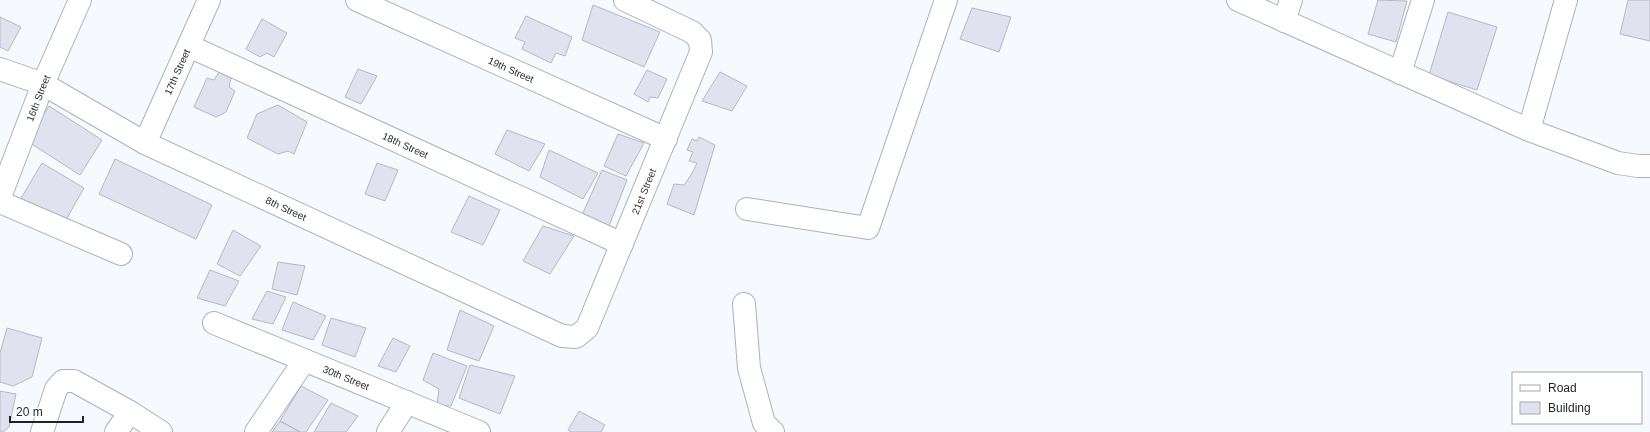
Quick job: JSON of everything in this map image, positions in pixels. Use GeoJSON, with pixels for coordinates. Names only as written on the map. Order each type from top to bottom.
{"type":"FeatureCollection","features":[{"type":"Feature","properties":{"kind":"street","name":"16th Street"},"geometry":{"type":"LineString","coordinates":[[0,197],[43,84],[80,0]]}},
{"type":"Feature","properties":{"kind":"street","name":"17th Street"},"geometry":{"type":"LineString","coordinates":[[145,144],[209,0]]}},
{"type":"Feature","properties":{"kind":"street","name":"19th Street"},"geometry":{"type":"LineString","coordinates":[[357,0],[666,139]]}},
{"type":"Feature","properties":{"kind":"street","name":"21st Street"},"geometry":{"type":"LineString","coordinates":[[576,337],[587,328],[701,52],[700,40],[692,32],[625,0]]}},
{"type":"Feature","properties":{"kind":"street"},"geometry":{"type":"LineString","coordinates":[[748,209],[868,228],[946,0]]}},
{"type":"Feature","properties":{"kind":"street"},"geometry":{"type":"LineString","coordinates":[[1238,0],[1529,130],[1618,163],[1650,166]]}},
{"type":"Feature","properties":{"kind":"street"},"geometry":{"type":"LineString","coordinates":[[1284,21],[1291,0]]}},
{"type":"Feature","properties":{"kind":"street"},"geometry":{"type":"LineString","coordinates":[[1400,73],[1423,0]]}},
{"type":"Feature","properties":{"kind":"street"},"geometry":{"type":"LineString","coordinates":[[1529,130],[1566,0]]}},
{"type":"Feature","properties":{"kind":"street","name":"18th Street"},"geometry":{"type":"LineString","coordinates":[[189,46],[622,244]]}},
{"type":"Feature","properties":{"kind":"street","name":"8th Street"},"geometry":{"type":"LineString","coordinates":[[0,69],[43,84],[145,144],[562,336],[576,337]]}},
{"type":"Feature","properties":{"kind":"street"},"geometry":{"type":"LineString","coordinates":[[0,202],[121,254]]}},
{"type":"Feature","properties":{"kind":"street"},"geometry":{"type":"LineString","coordinates":[[744,304],[749,368],[764,423],[773,432]]}},
{"type":"Feature","properties":{"kind":"street","name":"30th Street"},"geometry":{"type":"LineString","coordinates":[[214,323],[479,432]]}},
{"type":"Feature","properties":{"kind":"street"},"geometry":{"type":"LineString","coordinates":[[256,432],[304,361]]}},
{"type":"Feature","properties":{"kind":"street"},"geometry":{"type":"LineString","coordinates":[[42,432],[56,389],[64,381],[74,381],[130,412],[161,432]]}},
{"type":"Feature","properties":{"kind":"street"},"geometry":{"type":"LineString","coordinates":[[388,432],[407,402]]}},
{"type":"Feature","properties":{"kind":"street"},"geometry":{"type":"LineString","coordinates":[[116,432],[130,412]]}},
{"type":"Feature","properties":{"kind":"building"},"geometry":{"type":"Polygon","coordinates":[[[1378,0],[1407,1],[1396,42],[1368,34],[1378,0]]]}},
{"type":"Feature","properties":{"kind":"building"},"geometry":{"type":"Polygon","coordinates":[[[1628,0],[1650,0],[1650,41],[1620,34],[1628,0]]]}},
{"type":"Feature","properties":{"kind":"building"},"geometry":{"type":"Polygon","coordinates":[[[593,5],[660,32],[644,67],[582,40],[593,5]]]}},
{"type":"Feature","properties":{"kind":"building"},"geometry":{"type":"Polygon","coordinates":[[[972,8],[1011,17],[999,52],[960,39],[972,8]]]}},
{"type":"Feature","properties":{"kind":"building"},"geometry":{"type":"Polygon","coordinates":[[[1448,12],[1497,27],[1477,90],[1429,75],[1448,12]]]}},
{"type":"Feature","properties":{"kind":"building"},"geometry":{"type":"Polygon","coordinates":[[[526,16],[572,37],[565,56],[556,53],[551,63],[522,49],[525,42],[515,38],[526,16]]]}},
{"type":"Feature","properties":{"kind":"building"},"geometry":{"type":"Polygon","coordinates":[[[0,17],[21,27],[8,51],[0,47],[0,17]]]}},
{"type":"Feature","properties":{"kind":"building"},"geometry":{"type":"Polygon","coordinates":[[[262,19],[287,33],[274,57],[267,53],[260,57],[246,49],[262,19]]]}},
{"type":"Feature","properties":{"kind":"building"},"geometry":{"type":"Polygon","coordinates":[[[358,69],[377,76],[361,104],[345,97],[358,69]]]}},
{"type":"Feature","properties":{"kind":"building"},"geometry":{"type":"Polygon","coordinates":[[[647,70],[667,79],[658,98],[650,97],[648,102],[634,94],[647,70]]]}},
{"type":"Feature","properties":{"kind":"building"},"geometry":{"type":"Polygon","coordinates":[[[219,72],[231,78],[229,87],[235,91],[226,112],[216,117],[194,107],[207,78],[214,80],[219,72]]]}},
{"type":"Feature","properties":{"kind":"building"},"geometry":{"type":"Polygon","coordinates":[[[720,72],[747,86],[732,111],[702,101],[720,72]]]}},
{"type":"Feature","properties":{"kind":"building"},"geometry":{"type":"Polygon","coordinates":[[[278,105],[307,122],[294,154],[288,151],[278,154],[247,138],[257,114],[278,105]]]}},
{"type":"Feature","properties":{"kind":"building"},"geometry":{"type":"Polygon","coordinates":[[[49,106],[102,140],[80,175],[27,141],[49,106]]]}},
{"type":"Feature","properties":{"kind":"building"},"geometry":{"type":"Polygon","coordinates":[[[507,130],[545,144],[529,171],[495,154],[507,130]]]}},
{"type":"Feature","properties":{"kind":"building"},"geometry":{"type":"Polygon","coordinates":[[[618,134],[644,143],[626,176],[604,166],[618,134]]]}},
{"type":"Feature","properties":{"kind":"building"},"geometry":{"type":"Polygon","coordinates":[[[699,137],[715,145],[694,215],[667,204],[674,184],[684,185],[697,163],[689,161],[693,152],[687,150],[692,139],[697,141],[699,137]]]}},
{"type":"Feature","properties":{"kind":"building"},"geometry":{"type":"Polygon","coordinates":[[[549,150],[598,173],[583,199],[540,177],[549,150]]]}},
{"type":"Feature","properties":{"kind":"building"},"geometry":{"type":"Polygon","coordinates":[[[115,159],[212,205],[196,239],[99,194],[115,159]]]}},
{"type":"Feature","properties":{"kind":"building"},"geometry":{"type":"Polygon","coordinates":[[[42,163],[84,188],[63,225],[20,200],[42,163]]]}},
{"type":"Feature","properties":{"kind":"building"},"geometry":{"type":"Polygon","coordinates":[[[377,163],[398,170],[385,201],[365,194],[377,163]]]}},
{"type":"Feature","properties":{"kind":"building"},"geometry":{"type":"Polygon","coordinates":[[[602,170],[627,180],[609,226],[582,215],[602,170]]]}},
{"type":"Feature","properties":{"kind":"building"},"geometry":{"type":"Polygon","coordinates":[[[469,196],[500,210],[483,245],[451,232],[469,196]]]}},
{"type":"Feature","properties":{"kind":"building"},"geometry":{"type":"Polygon","coordinates":[[[543,226],[574,236],[550,274],[523,261],[543,226]]]}},
{"type":"Feature","properties":{"kind":"building"},"geometry":{"type":"Polygon","coordinates":[[[233,230],[261,246],[240,276],[217,264],[233,230]]]}},
{"type":"Feature","properties":{"kind":"building"},"geometry":{"type":"Polygon","coordinates":[[[278,262],[305,266],[297,295],[272,289],[278,262]]]}},
{"type":"Feature","properties":{"kind":"building"},"geometry":{"type":"Polygon","coordinates":[[[210,270],[239,281],[225,306],[197,298],[210,270]]]}},
{"type":"Feature","properties":{"kind":"building"},"geometry":{"type":"Polygon","coordinates":[[[267,291],[286,297],[273,324],[252,319],[267,291]]]}},
{"type":"Feature","properties":{"kind":"building"},"geometry":{"type":"Polygon","coordinates":[[[293,302],[326,316],[313,340],[282,330],[293,302]]]}},
{"type":"Feature","properties":{"kind":"building"},"geometry":{"type":"Polygon","coordinates":[[[460,310],[494,326],[479,361],[447,350],[460,310]]]}},
{"type":"Feature","properties":{"kind":"building"},"geometry":{"type":"Polygon","coordinates":[[[331,318],[366,328],[355,357],[322,345],[331,318]]]}},
{"type":"Feature","properties":{"kind":"building"},"geometry":{"type":"Polygon","coordinates":[[[7,328],[42,338],[32,377],[13,386],[0,382],[0,353],[7,328]]]}},
{"type":"Feature","properties":{"kind":"building"},"geometry":{"type":"Polygon","coordinates":[[[393,338],[410,346],[396,372],[378,366],[393,338]]]}},
{"type":"Feature","properties":{"kind":"building"},"geometry":{"type":"Polygon","coordinates":[[[433,353],[467,366],[451,406],[437,405],[439,389],[423,380],[433,353]]]}},
{"type":"Feature","properties":{"kind":"building"},"geometry":{"type":"Polygon","coordinates":[[[470,365],[515,376],[500,414],[459,398],[470,365]]]}},
{"type":"Feature","properties":{"kind":"building"},"geometry":{"type":"Polygon","coordinates":[[[301,386],[328,400],[306,432],[300,432],[280,421],[301,386]]]}},
{"type":"Feature","properties":{"kind":"building"},"geometry":{"type":"Polygon","coordinates":[[[0,391],[16,394],[9,427],[3,432],[0,432],[0,391]]]}},
{"type":"Feature","properties":{"kind":"building"},"geometry":{"type":"Polygon","coordinates":[[[331,403],[358,416],[346,432],[314,432],[331,403]]]}},
{"type":"Feature","properties":{"kind":"building"},"geometry":{"type":"Polygon","coordinates":[[[579,411],[605,425],[601,432],[571,432],[568,430],[579,411]]]}},
{"type":"Feature","properties":{"kind":"building"},"geometry":{"type":"Polygon","coordinates":[[[280,421],[300,432],[272,432],[280,421]]]}}]}
